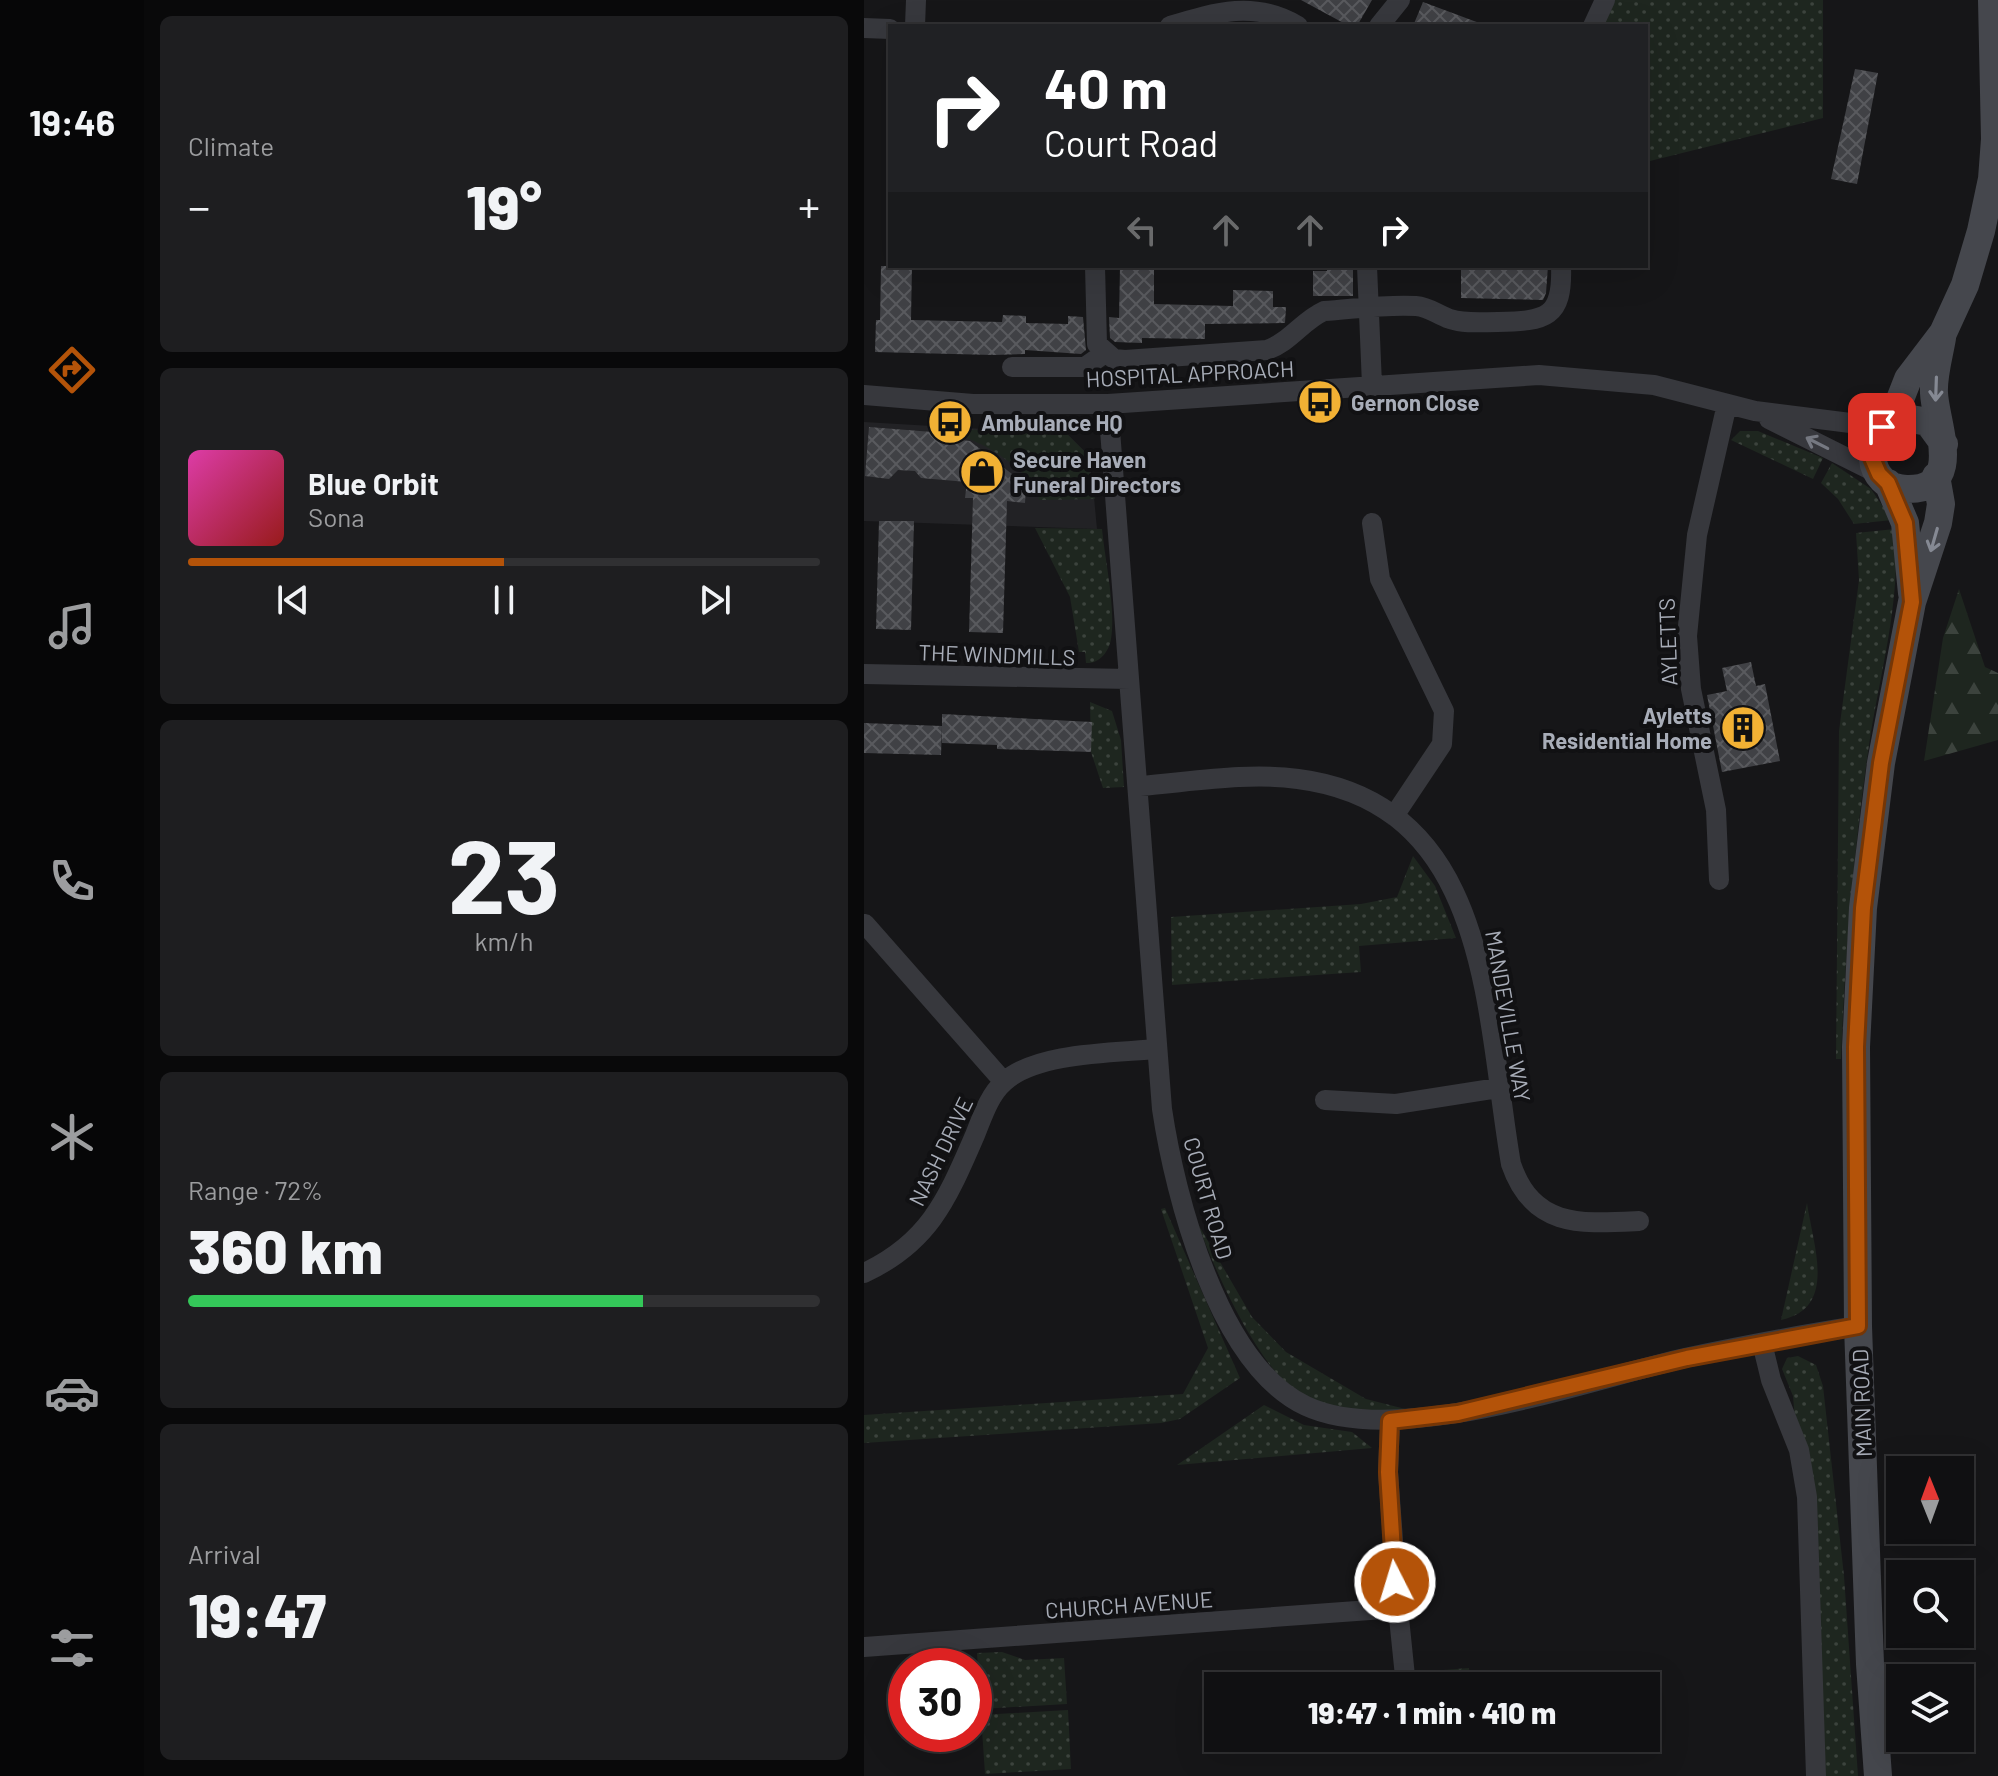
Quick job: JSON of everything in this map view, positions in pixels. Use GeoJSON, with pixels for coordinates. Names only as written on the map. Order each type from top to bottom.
{"type":"FeatureCollection","features":[{"type":"Feature","properties":{"kind":"main road","name":"MAIN ROAD"},"geometry":{"type":"LineString","coordinates":[[1878,1776],[1870,1664],[1858,1326],[1856,1047],[1863,908],[1881,763],[1912,602],[1938,523],[1941,504],[1936,476],[1945,456],[1934,393],[1943,333],[1974,258],[1992,179],[1996,97],[1992,0]]}},
{"type":"Feature","properties":{"kind":"main road","name":"MAIN ROAD"},"geometry":{"type":"LineString","coordinates":[[1912,602],[1905,523],[1872,450],[1908,379],[1943,333]]}},
{"type":"Feature","properties":{"kind":"main road"},"geometry":{"type":"LineString","coordinates":[[1887,424],[1919,418],[1935,428],[1944,444]]}},
{"type":"Feature","properties":{"kind":"main road"},"geometry":{"type":"LineString","coordinates":[[1884,479],[1916,488],[1936,476]]}},
{"type":"Feature","properties":{"kind":"street"},"geometry":{"type":"LineString","coordinates":[[915,24],[916,0]]}},
{"type":"Feature","properties":{"kind":"street"},"geometry":{"type":"LineString","coordinates":[[1381,24],[1400,0]]}},
{"type":"Feature","properties":{"kind":"street"},"geometry":{"type":"LineString","coordinates":[[1594,24],[1605,0]]}},
{"type":"Feature","properties":{"kind":"street"},"geometry":{"type":"LineString","coordinates":[[1177,24],[1241,7],[1283,16],[1295,24]]}},
{"type":"Feature","properties":{"kind":"street"},"geometry":{"type":"LineString","coordinates":[[864,28],[888,29]]}},
{"type":"Feature","properties":{"kind":"street"},"geometry":{"type":"LineString","coordinates":[[1095,268],[1097,344],[1105,353],[1125,360],[1267,350],[1283,344],[1311,317],[1324,311],[1429,308],[1446,318],[1462,322],[1531,321],[1548,315],[1557,305],[1562,293],[1561,268]]}},
{"type":"Feature","properties":{"kind":"street"},"geometry":{"type":"LineString","coordinates":[[1367,268],[1372,385]]}},
{"type":"Feature","properties":{"kind":"street"},"geometry":{"type":"LineString","coordinates":[[1012,367],[1085,367],[1105,353]]}},
{"type":"Feature","properties":{"kind":"street","name":"HOSPITAL APPROACH"},"geometry":{"type":"LineString","coordinates":[[864,395],[973,404],[1108,404],[1485,376],[1569,376],[1654,385],[1755,411],[1887,424]]}},
{"type":"Feature","properties":{"kind":"street","name":"COURT ROAD"},"geometry":{"type":"LineString","coordinates":[[1108,404],[1140,786],[1162,1109],[1179,1198],[1201,1264],[1242,1342],[1271,1380],[1304,1406],[1339,1416],[1390,1421],[1458,1413],[1762,1343],[1858,1326]]}},
{"type":"Feature","properties":{"kind":"street","name":"AYLETTS"},"geometry":{"type":"LineString","coordinates":[[1719,880],[1716,810],[1691,689],[1687,622],[1697,535],[1727,404]]}},
{"type":"Feature","properties":{"kind":"street","name":"HOSPITAL APPROACH"},"geometry":{"type":"LineString","coordinates":[[1755,411],[1884,479]]}},
{"type":"Feature","properties":{"kind":"street"},"geometry":{"type":"LineString","coordinates":[[1372,523],[1380,579],[1444,711],[1442,744],[1394,816]]}},
{"type":"Feature","properties":{"kind":"street","name":"THE WINDMILLS"},"geometry":{"type":"LineString","coordinates":[[864,674],[1086,681],[1129,679]]}},
{"type":"Feature","properties":{"kind":"street","name":"MANDEVILLE WAY"},"geometry":{"type":"LineString","coordinates":[[1140,786],[1296,778],[1328,784],[1364,798],[1394,816],[1430,850],[1464,908],[1481,971],[1511,1164],[1519,1188],[1537,1207],[1559,1218],[1588,1224],[1639,1221]]}},
{"type":"Feature","properties":{"kind":"street"},"geometry":{"type":"LineString","coordinates":[[865,924],[1004,1082],[1047,1062],[1157,1049]]}},
{"type":"Feature","properties":{"kind":"street","name":"NASH DRIVE"},"geometry":{"type":"LineString","coordinates":[[864,1273],[889,1261],[915,1242],[938,1215],[988,1105],[1004,1082]]}},
{"type":"Feature","properties":{"kind":"street"},"geometry":{"type":"LineString","coordinates":[[1325,1100],[1396,1104],[1498,1088]]}},
{"type":"Feature","properties":{"kind":"street"},"geometry":{"type":"LineString","coordinates":[[1762,1343],[1771,1380],[1796,1442],[1807,1497],[1816,1776]]}},
{"type":"Feature","properties":{"kind":"street"},"geometry":{"type":"LineString","coordinates":[[1390,1421],[1390,1515],[1405,1672]]}},
{"type":"Feature","properties":{"kind":"street","name":"CHURCH AVENUE"},"geometry":{"type":"LineString","coordinates":[[864,1647],[1398,1608]]}},
{"type":"Feature","properties":{"kind":"shaded area"},"geometry":{"type":"Polygon","coordinates":[[[864,422],[1067,434],[1085,452],[1092,476],[1097,529],[864,521],[864,422]]]}},
{"type":"Feature","properties":{"kind":"green space"},"geometry":{"type":"Polygon","coordinates":[[[1614,0],[1823,0],[1823,118],[1648,162],[1648,24],[1603,24],[1614,0]]]}},
{"type":"Feature","properties":{"kind":"green space"},"geometry":{"type":"Polygon","coordinates":[[[954,429],[1067,434],[1085,452],[1095,499],[1039,500],[1028,479],[1005,458],[977,442],[954,435],[954,429]]]}},
{"type":"Feature","properties":{"kind":"green space"},"geometry":{"type":"Polygon","coordinates":[[[1740,431],[1758,431],[1823,458],[1813,479],[1731,440],[1740,431]]]}},
{"type":"Feature","properties":{"kind":"green space"},"geometry":{"type":"Polygon","coordinates":[[[1832,463],[1871,489],[1892,520],[1854,524],[1838,499],[1821,483],[1832,463]]]}},
{"type":"Feature","properties":{"kind":"green space"},"geometry":{"type":"Polygon","coordinates":[[[1035,528],[1102,529],[1112,627],[1108,648],[1095,662],[1086,663],[1085,652],[1079,652],[1070,597],[1035,528]]]}},
{"type":"Feature","properties":{"kind":"green space"},"geometry":{"type":"Polygon","coordinates":[[[1895,529],[1892,611],[1864,784],[1851,902],[1841,1059],[1836,1059],[1839,731],[1859,580],[1856,533],[1895,529]]]}},
{"type":"Feature","properties":{"kind":"green space"},"geometry":{"type":"Polygon","coordinates":[[[1959,589],[1985,667],[1998,673],[1998,740],[1924,761],[1943,638],[1959,589]]]}},
{"type":"Feature","properties":{"kind":"green space"},"geometry":{"type":"Polygon","coordinates":[[[1090,702],[1112,711],[1121,740],[1124,787],[1103,788],[1091,752],[1090,702]]]}},
{"type":"Feature","properties":{"kind":"green space"},"geometry":{"type":"Polygon","coordinates":[[[1413,856],[1435,886],[1456,938],[1359,946],[1361,972],[1172,985],[1171,917],[1361,904],[1397,897],[1413,856]]]}},
{"type":"Feature","properties":{"kind":"green space"},"geometry":{"type":"Polygon","coordinates":[[[1807,1203],[1818,1273],[1816,1289],[1810,1303],[1799,1313],[1781,1320],[1807,1203]]]}},
{"type":"Feature","properties":{"kind":"green space"},"geometry":{"type":"Polygon","coordinates":[[[1165,1208],[1240,1378],[1180,1419],[1161,1423],[864,1443],[864,1415],[1183,1394],[1208,1348],[1161,1209],[1165,1208]]]}},
{"type":"Feature","properties":{"kind":"green space"},"geometry":{"type":"Polygon","coordinates":[[[1198,1224],[1252,1317],[1286,1352],[1366,1399],[1425,1414],[1381,1414],[1338,1409],[1309,1400],[1292,1389],[1274,1371],[1242,1322],[1198,1224]]]}},
{"type":"Feature","properties":{"kind":"green space"},"geometry":{"type":"Polygon","coordinates":[[[1798,1356],[1816,1365],[1823,1386],[1844,1576],[1858,1776],[1825,1776],[1793,1396],[1782,1369],[1787,1358],[1798,1356]]]}},
{"type":"Feature","properties":{"kind":"green space"},"geometry":{"type":"Polygon","coordinates":[[[1264,1405],[1304,1425],[1352,1432],[1372,1448],[1177,1465],[1264,1405]]]}},
{"type":"Feature","properties":{"kind":"green space"},"geometry":{"type":"Polygon","coordinates":[[[992,1652],[1002,1652],[1025,1660],[1064,1658],[1067,1704],[992,1708],[992,1652]]]}},
{"type":"Feature","properties":{"kind":"green space"},"geometry":{"type":"Polygon","coordinates":[[[1469,1668],[1469,1672],[1419,1672],[1469,1668]]]}},
{"type":"Feature","properties":{"kind":"green space"},"geometry":{"type":"Polygon","coordinates":[[[1068,1710],[1071,1769],[985,1774],[984,1752],[992,1752],[992,1714],[1068,1710]]]}},
{"type":"Feature","properties":{"kind":"building"},"geometry":{"type":"Polygon","coordinates":[[[1301,0],[1372,0],[1358,24],[1345,24],[1301,0]]]}},
{"type":"Feature","properties":{"kind":"building"},"geometry":{"type":"Polygon","coordinates":[[[1423,2],[1482,24],[1414,24],[1423,2]]]}},
{"type":"Feature","properties":{"kind":"building"},"geometry":{"type":"Polygon","coordinates":[[[1855,69],[1878,73],[1857,184],[1831,179],[1855,69]]]}},
{"type":"Feature","properties":{"kind":"building"},"geometry":{"type":"Polygon","coordinates":[[[881,266],[912,268],[911,320],[1002,322],[1003,315],[1026,316],[1026,323],[1068,324],[1068,316],[1083,317],[1086,350],[1081,354],[1025,350],[1025,354],[993,355],[875,352],[876,320],[880,320],[881,266]]]}},
{"type":"Feature","properties":{"kind":"building"},"geometry":{"type":"Polygon","coordinates":[[[1120,268],[1154,268],[1154,304],[1233,306],[1233,290],[1273,291],[1273,307],[1286,307],[1285,323],[1205,324],[1205,339],[1142,338],[1142,343],[1115,342],[1110,338],[1109,317],[1119,318],[1120,268]]]}},
{"type":"Feature","properties":{"kind":"building"},"geometry":{"type":"Polygon","coordinates":[[[1327,268],[1353,268],[1353,296],[1313,296],[1313,271],[1327,271],[1327,268]]]}},
{"type":"Feature","properties":{"kind":"building"},"geometry":{"type":"Polygon","coordinates":[[[1461,268],[1548,268],[1543,300],[1461,298],[1461,268]]]}},
{"type":"Feature","properties":{"kind":"building"},"geometry":{"type":"Polygon","coordinates":[[[869,427],[945,433],[945,438],[970,441],[1026,485],[1025,503],[1007,501],[1003,633],[969,632],[973,498],[965,498],[967,482],[921,478],[915,471],[898,470],[889,479],[865,476],[869,427]]]}},
{"type":"Feature","properties":{"kind":"building"},"geometry":{"type":"Polygon","coordinates":[[[879,521],[914,521],[911,630],[876,629],[879,521]]]}},
{"type":"Feature","properties":{"kind":"building","name":"Ayletts Residential Home"},"geometry":{"type":"Polygon","coordinates":[[[1751,662],[1756,686],[1765,684],[1780,761],[1722,772],[1707,695],[1727,691],[1722,668],[1751,662]]]}},
{"type":"Feature","properties":{"kind":"building"},"geometry":{"type":"Polygon","coordinates":[[[942,714],[1092,722],[1091,752],[997,749],[997,745],[942,743],[942,714]]]}},
{"type":"Feature","properties":{"kind":"building"},"geometry":{"type":"Polygon","coordinates":[[[864,723],[942,726],[941,755],[864,753],[864,723]]]}},
{"type":"Feature","properties":{"kind":"place","name":"Gernon Close"},"geometry":{"type":"Point","coordinates":[1320,402]}},
{"type":"Feature","properties":{"kind":"place","name":"Ambulance HQ"},"geometry":{"type":"Point","coordinates":[950,422]}},
{"type":"Feature","properties":{"kind":"place","name":"Secure Haven Funeral Directors"},"geometry":{"type":"Point","coordinates":[982,472]}},
{"type":"Feature","properties":{"kind":"place","name":"Ayletts Residential Home"},"geometry":{"type":"Point","coordinates":[1743,728]}},
{"type":"Feature","properties":{"kind":"route"},"geometry":{"type":"LineString","coordinates":[[1395,1582],[1388,1472],[1390,1421],[1420,1420],[1458,1413],[1687,1358],[1858,1326],[1856,1047],[1863,908],[1881,763],[1912,602],[1905,523],[1888,483],[1879,474],[1872,458],[1873,441],[1882,427]]}}]}
